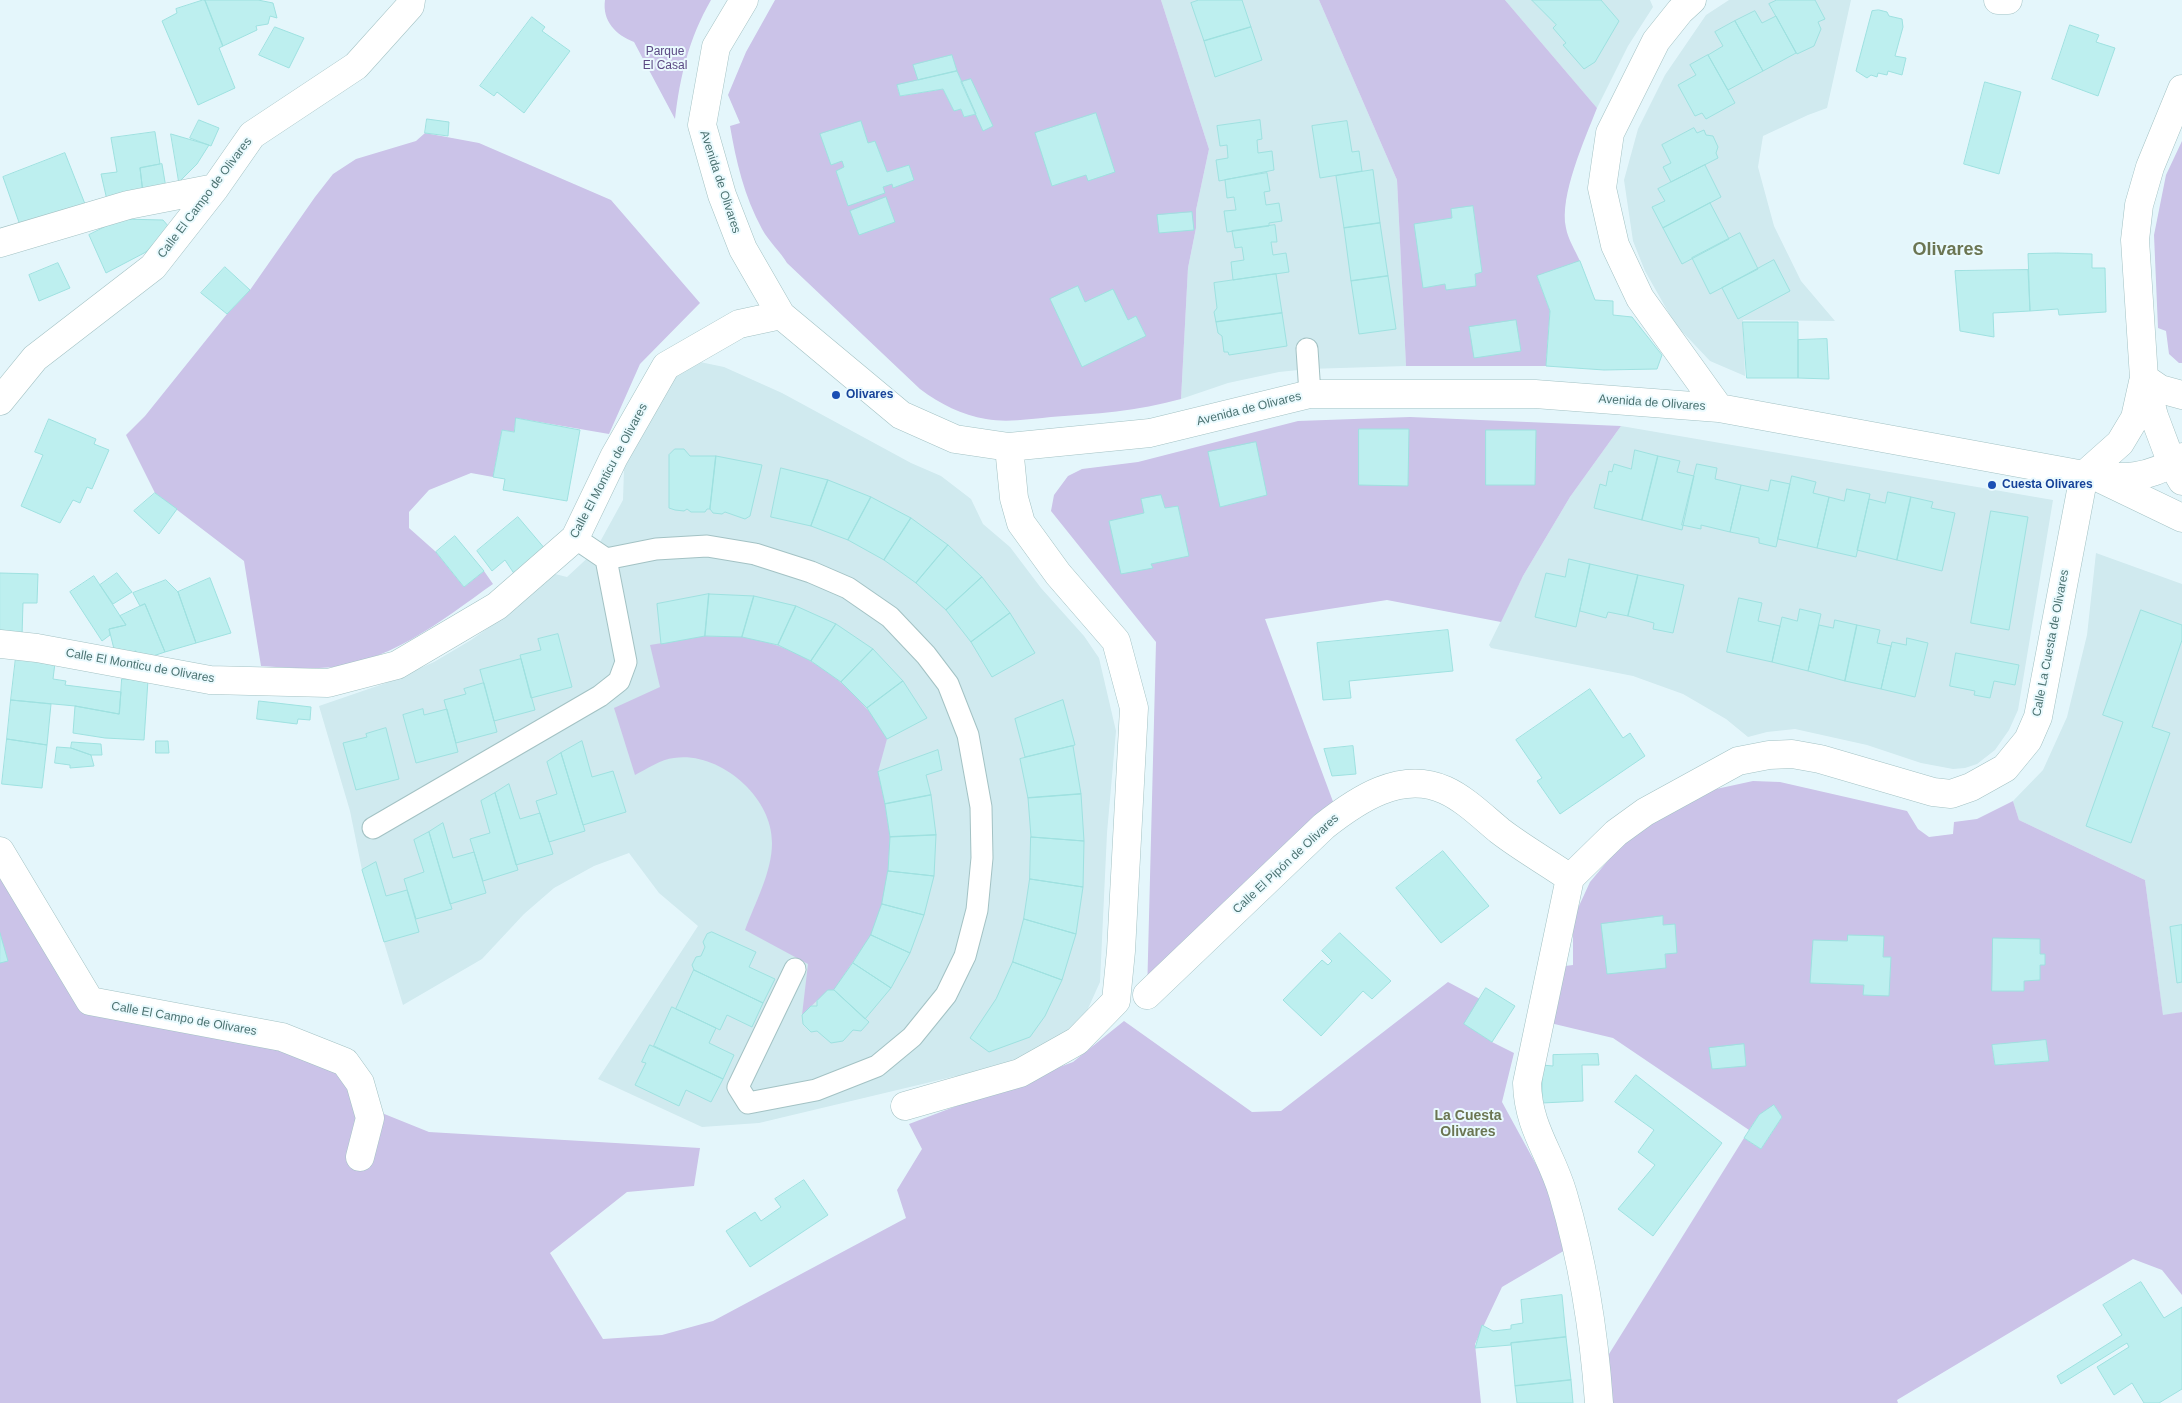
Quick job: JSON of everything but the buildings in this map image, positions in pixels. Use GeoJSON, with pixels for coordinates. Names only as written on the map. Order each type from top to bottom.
{"type":"FeatureCollection","features":[{"type":"Feature","properties":{"kind":"street","name":"Calle El Campo de Olivares"},"geometry":{"type":"LineString","coordinates":[[0,401],[35,358],[154,267],[215,188],[252,135],[356,66],[410,6],[411,0]]}},
{"type":"Feature","properties":{"kind":"street","name":"Avenida de Olivares"},"geometry":{"type":"LineString","coordinates":[[744,0],[716,47],[702,125],[722,195],[743,249],[781,315],[901,415],[955,439],[1009,447],[1150,433],[1310,394],[1535,394],[1719,408],[2090,476]]}},
{"type":"Feature","properties":{"kind":"street"},"geometry":{"type":"LineString","coordinates":[[1998,0],[2008,0]]}},
{"type":"Feature","properties":{"kind":"street"},"geometry":{"type":"LineString","coordinates":[[1681,4],[1656,41],[1610,133],[1602,188],[1615,245],[1640,298],[1719,408]]}},
{"type":"Feature","properties":{"kind":"street"},"geometry":{"type":"LineString","coordinates":[[2090,476],[2128,478],[2179,468],[2154,416],[2144,378],[2135,240],[2139,205],[2150,167],[2182,88]]}},
{"type":"Feature","properties":{"kind":"street"},"geometry":{"type":"LineString","coordinates":[[0,242],[128,205],[215,188]]}},
{"type":"Feature","properties":{"kind":"street","name":"Calle El Monticu de Olivares"},"geometry":{"type":"LineString","coordinates":[[0,644],[36,648],[210,680],[328,682],[397,664],[497,606],[575,538],[614,457],[666,366],[739,324],[781,315]]}},
{"type":"Feature","properties":{"kind":"street"},"geometry":{"type":"LineString","coordinates":[[2144,378],[2160,389],[2182,395]]}},
{"type":"Feature","properties":{"kind":"street"},"geometry":{"type":"LineString","coordinates":[[2090,476],[2120,443],[2135,418],[2144,378]]}},
{"type":"Feature","properties":{"kind":"street"},"geometry":{"type":"LineString","coordinates":[[906,1106],[1020,1073],[1077,1041],[1116,1001],[1121,951],[1134,708],[1116,641],[1058,574],[1021,523],[1014,498],[1009,447]]}},
{"type":"Feature","properties":{"kind":"street"},"geometry":{"type":"LineString","coordinates":[[2090,476],[2182,518]]}},
{"type":"Feature","properties":{"kind":"street","name":"Calle La Cuesta de Olivares"},"geometry":{"type":"LineString","coordinates":[[1570,878],[1616,833],[1645,812],[1738,761],[1769,755],[1792,754],[1820,759],[1933,792],[1952,794],[1971,787],[2005,768],[2028,740],[2038,717],[2090,476]]}},
{"type":"Feature","properties":{"kind":"street","name":"Calle El Pipón de Olivares"},"geometry":{"type":"LineString","coordinates":[[1147,995],[1324,826],[1353,803],[1378,791],[1411,782],[1427,784],[1445,790],[1459,798],[1502,832],[1570,878]]}},
{"type":"Feature","properties":{"kind":"street","name":"Calle El Campo de Olivares"},"geometry":{"type":"LineString","coordinates":[[0,851],[90,1001],[282,1036],[345,1062],[360,1083],[370,1118],[360,1157]]}},
{"type":"Feature","properties":{"kind":"street"},"geometry":{"type":"LineString","coordinates":[[1570,878],[1527,1083],[1527,1103],[1533,1124],[1563,1191],[1581,1259],[1595,1345],[1598,1403]]}},
{"type":"Feature","properties":{"kind":"lane"},"geometry":{"type":"LineString","coordinates":[[1307,349],[1310,394]]}},
{"type":"Feature","properties":{"kind":"lane"},"geometry":{"type":"LineString","coordinates":[[373,828],[600,696],[619,681],[626,662],[606,559],[575,538]]}},
{"type":"Feature","properties":{"kind":"lane"},"geometry":{"type":"LineString","coordinates":[[606,559],[656,549],[707,546],[755,554],[812,572],[848,588],[890,616],[926,655],[948,684],[968,735],[975,768],[981,807],[982,858],[977,910],[965,956],[946,995],[912,1037],[877,1066],[816,1090],[748,1103],[738,1087],[795,969]]}},
{"type":"Feature","properties":{"kind":"shaded area"},"geometry":{"type":"Polygon","coordinates":[[[1161,0],[1319,0],[1397,180],[1406,366],[1308,369],[1279,372],[1228,383],[1181,399],[1188,268],[1196,228],[1196,210],[1209,149],[1161,0]]]}},
{"type":"Feature","properties":{"kind":"shaded area"},"geometry":{"type":"Polygon","coordinates":[[[1505,0],[1650,0],[1653,7],[1628,46],[1597,108],[1505,0]]]}},
{"type":"Feature","properties":{"kind":"shaded area"},"geometry":{"type":"Polygon","coordinates":[[[1729,0],[1851,0],[1827,108],[1763,136],[1758,167],[1774,226],[1801,281],[1835,321],[1743,320],[1745,376],[1710,361],[1675,324],[1645,271],[1633,241],[1624,180],[1638,129],[1665,75],[1706,15],[1729,0]]]}},
{"type":"Feature","properties":{"kind":"shaded area"},"geometry":{"type":"Polygon","coordinates":[[[700,362],[724,367],[782,393],[911,463],[941,476],[971,499],[983,524],[1010,547],[1041,588],[1084,636],[1099,658],[1116,731],[1107,833],[1100,982],[1082,1022],[1018,1060],[958,1084],[956,1076],[759,1123],[702,1127],[598,1079],[698,926],[659,893],[629,853],[594,866],[554,888],[524,914],[482,959],[403,1005],[362,870],[350,811],[319,706],[386,683],[434,662],[471,640],[508,614],[555,574],[567,577],[595,551],[623,500],[624,469],[653,404],[673,376],[700,362]]]}},
{"type":"Feature","properties":{"kind":"shaded area"},"geometry":{"type":"Polygon","coordinates":[[[1621,426],[2053,500],[2018,710],[2009,730],[1995,750],[1977,764],[1953,769],[1921,763],[1867,745],[1795,729],[1767,732],[1748,737],[1726,719],[1683,694],[1633,676],[1491,648],[1489,645],[1523,576],[1570,497],[1621,426]]]}},
{"type":"Feature","properties":{"kind":"shaded area"},"geometry":{"type":"Polygon","coordinates":[[[2096,553],[2182,584],[2182,1012],[2163,1016],[2145,880],[2019,820],[2013,801],[2043,770],[2067,717],[2087,635],[2096,553]]]}},
{"type":"Feature","properties":{"kind":"green space","name":"Parque El Casal"},"geometry":{"type":"Polygon","coordinates":[[[605,0],[711,0],[691,43],[675,119],[634,42],[616,31],[608,21],[605,0]]]}},
{"type":"Feature","properties":{"kind":"green space"},"geometry":{"type":"Polygon","coordinates":[[[775,0],[1161,0],[1209,149],[1196,210],[1196,228],[1188,268],[1181,399],[1116,411],[1002,421],[960,412],[943,404],[920,389],[787,263],[762,229],[750,204],[735,152],[730,126],[740,123],[728,95],[746,52],[775,0]],[[957,72],[897,86],[900,96],[943,89],[954,110],[961,109],[964,117],[976,114],[957,72]]]}},
{"type":"Feature","properties":{"kind":"green space"},"geometry":{"type":"Polygon","coordinates":[[[1319,0],[1505,0],[1597,108],[1574,168],[1566,200],[1566,228],[1580,261],[1537,276],[1550,311],[1546,366],[1406,366],[1397,180],[1319,0]]]}},
{"type":"Feature","properties":{"kind":"green space"},"geometry":{"type":"Polygon","coordinates":[[[425,133],[479,143],[611,200],[700,303],[640,364],[609,434],[516,418],[514,432],[502,430],[493,477],[471,473],[429,490],[409,512],[409,528],[436,552],[464,587],[484,571],[493,584],[412,639],[367,660],[343,666],[319,668],[261,666],[244,561],[155,493],[126,435],[145,416],[227,314],[250,290],[333,174],[356,159],[416,141],[425,133]]]}},
{"type":"Feature","properties":{"kind":"green space"},"geometry":{"type":"Polygon","coordinates":[[[2182,141],[2182,363],[2179,363],[2169,354],[2166,331],[2158,328],[2154,235],[2166,175],[2182,141]]]}},
{"type":"Feature","properties":{"kind":"green space"},"geometry":{"type":"Polygon","coordinates":[[[1410,417],[1621,426],[1570,497],[1523,576],[1501,622],[1387,600],[1265,619],[1338,815],[1147,995],[1156,642],[1051,511],[1054,495],[1068,476],[1082,469],[1138,462],[1298,421],[1410,417]]]}},
{"type":"Feature","properties":{"kind":"green space"},"geometry":{"type":"Polygon","coordinates":[[[705,636],[739,636],[761,641],[778,646],[810,661],[840,682],[853,694],[871,714],[887,739],[878,772],[890,837],[888,871],[882,904],[871,935],[833,991],[828,990],[802,1015],[808,964],[745,930],[766,876],[771,854],[770,826],[763,809],[753,794],[740,781],[725,770],[708,762],[691,758],[674,758],[659,762],[635,775],[614,708],[660,687],[650,645],[705,636]]]}},
{"type":"Feature","properties":{"kind":"green space"},"geometry":{"type":"Polygon","coordinates":[[[1753,781],[1780,782],[1907,811],[1918,829],[1929,837],[1953,834],[1954,822],[1977,819],[2013,801],[2019,820],[2145,880],[2163,1015],[2182,1012],[2182,1295],[2162,1270],[2133,1259],[1897,1400],[1898,1403],[1610,1403],[1609,1354],[1744,1138],[1761,1149],[1782,1117],[1774,1105],[1759,1115],[1749,1130],[1613,1038],[1546,1022],[1565,966],[1573,965],[1573,919],[1590,882],[1621,845],[1677,806],[1707,791],[1753,781]],[[2046,1040],[1992,1045],[1995,1065],[2048,1061],[2046,1040]]]}},
{"type":"Feature","properties":{"kind":"green space"},"geometry":{"type":"Polygon","coordinates":[[[0,867],[86,1009],[295,1051],[336,1066],[362,1105],[429,1132],[700,1148],[694,1186],[627,1192],[550,1253],[603,1339],[662,1335],[713,1321],[906,1218],[897,1190],[922,1149],[909,1124],[1073,1062],[1124,1021],[1252,1112],[1281,1111],[1448,982],[1480,999],[1465,1024],[1492,1042],[1514,1053],[1502,1102],[1544,1179],[1567,1249],[1502,1287],[1475,1344],[1481,1403],[0,1403],[0,867]]]}},
{"type":"Feature","properties":{"kind":"place","name":"Olivares"},"geometry":{"type":"Point","coordinates":[836,395]}},
{"type":"Feature","properties":{"kind":"place","name":"Cuesta Olivares"},"geometry":{"type":"Point","coordinates":[1992,485]}},
{"type":"Feature","properties":{"kind":"district","name":"Olivares"},"geometry":{"type":"Point","coordinates":[1948,250]}},
{"type":"Feature","properties":{"kind":"district","name":"La Cuesta Olivares"},"geometry":{"type":"Point","coordinates":[1468,1124]}}]}
